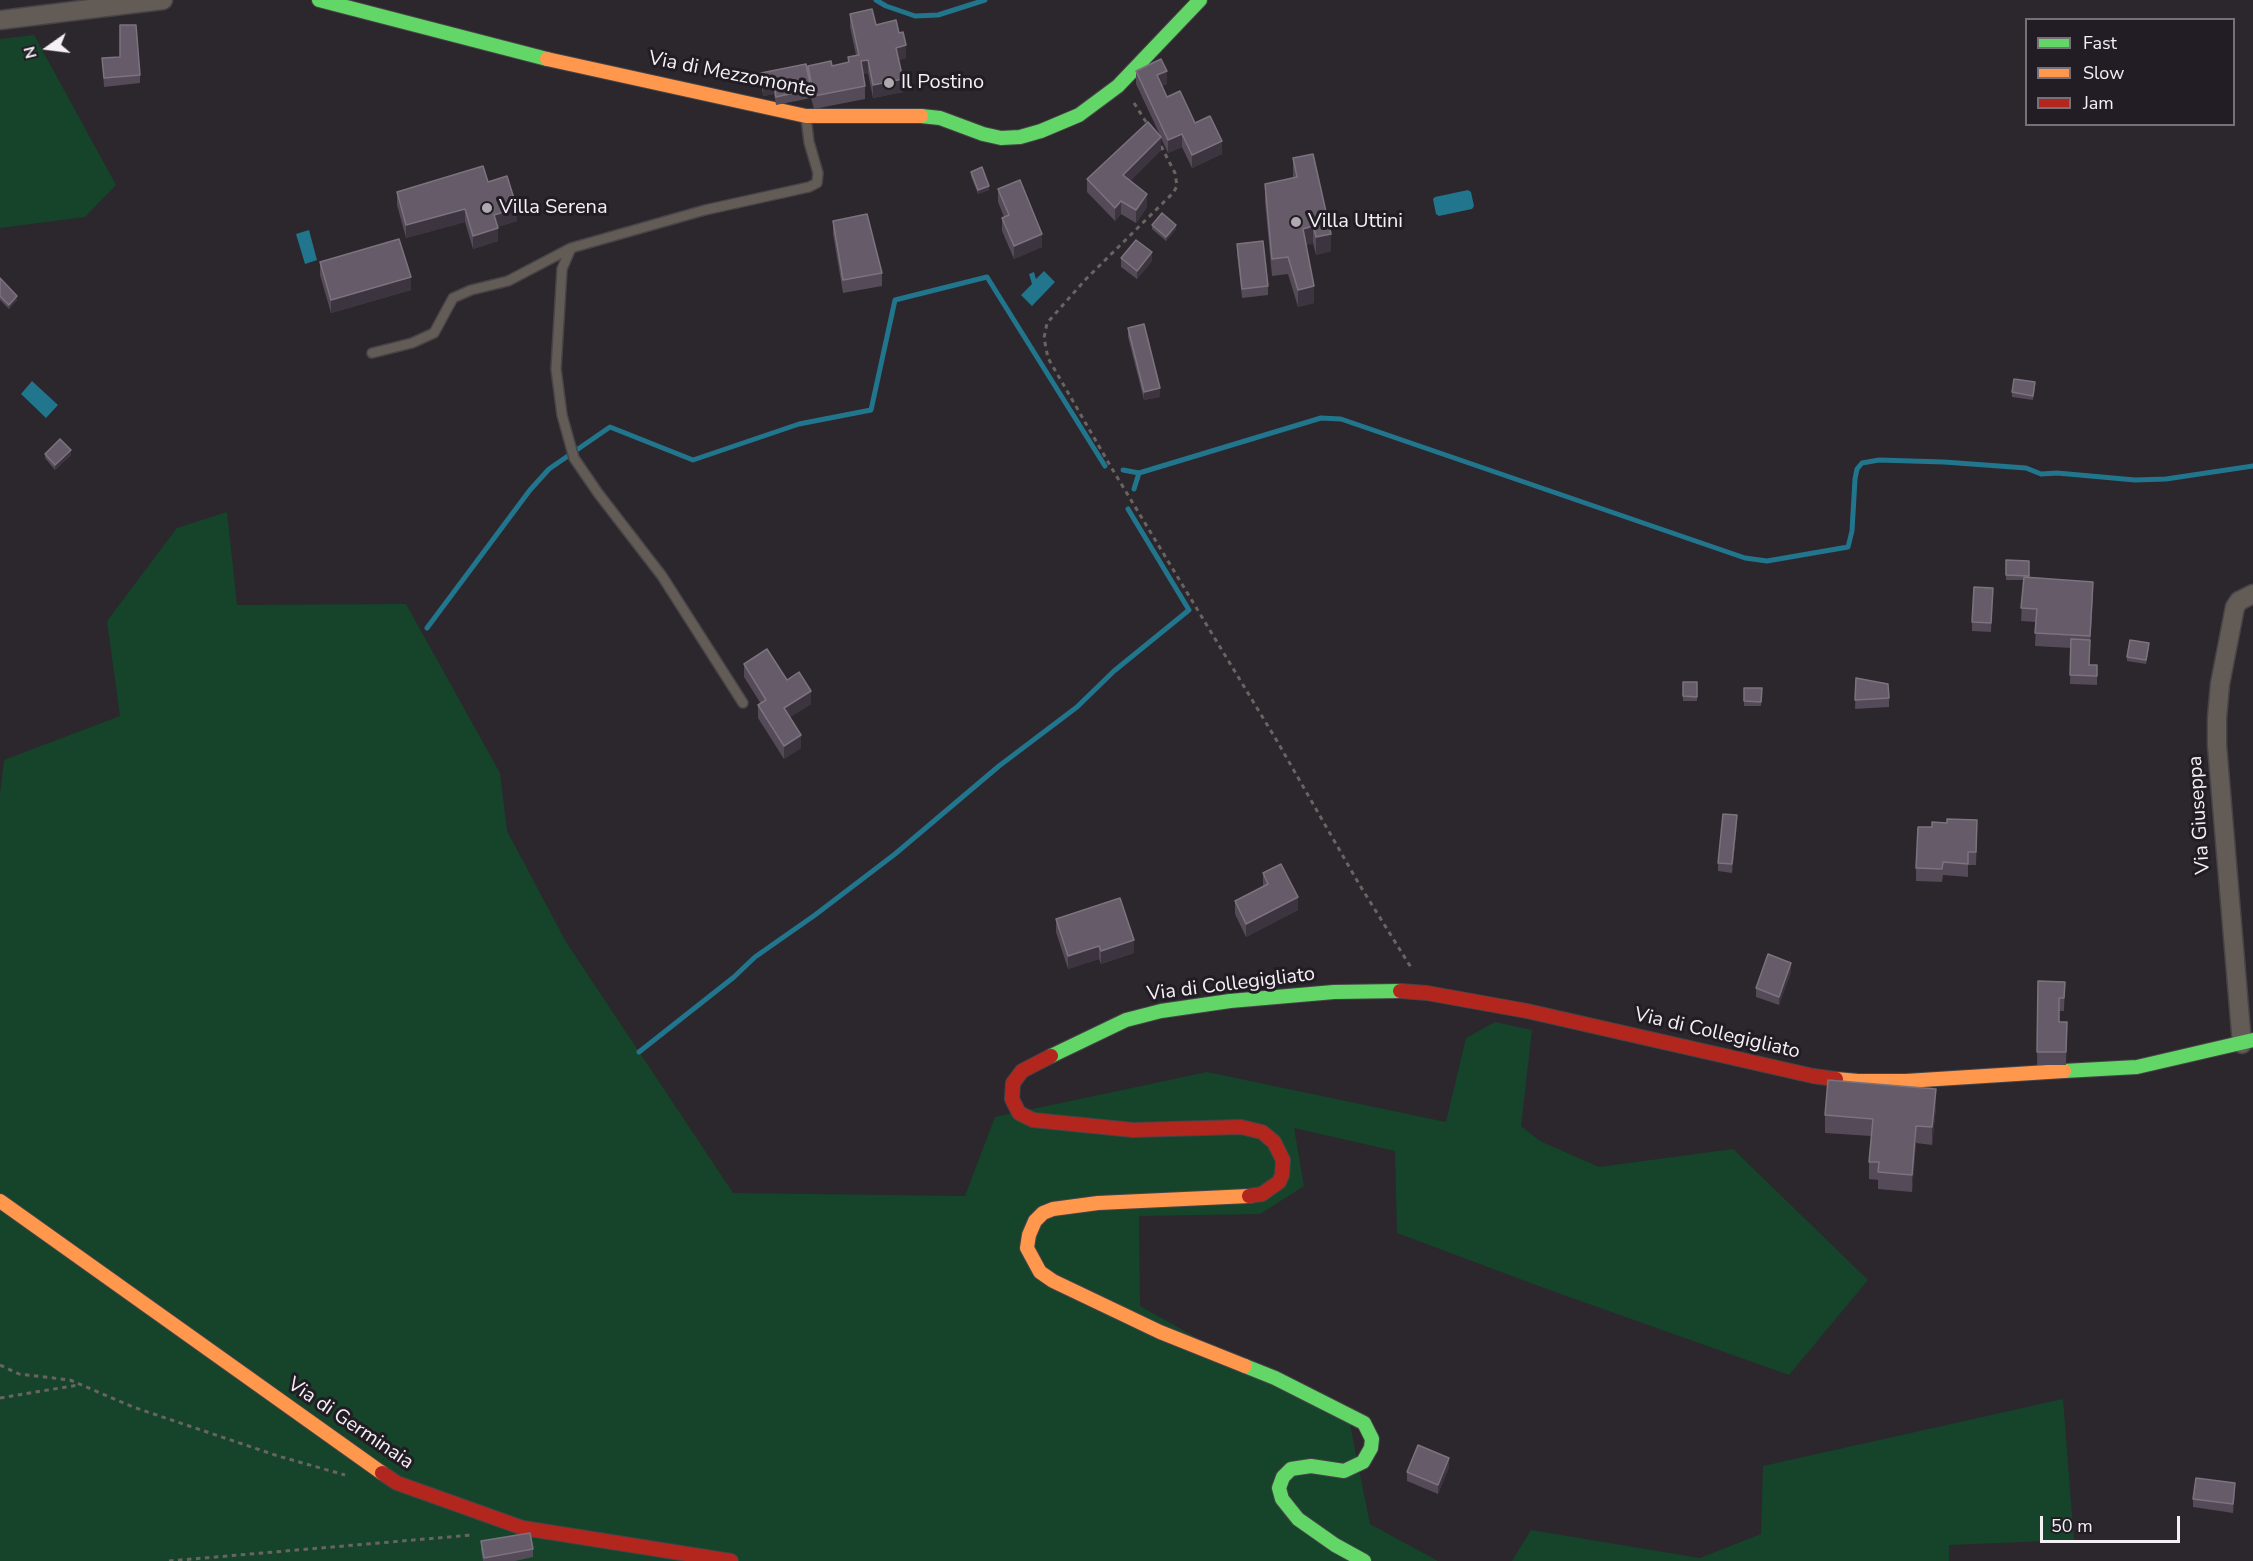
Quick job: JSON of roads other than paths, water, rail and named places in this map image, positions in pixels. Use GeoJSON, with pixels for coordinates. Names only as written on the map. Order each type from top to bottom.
{"type":"FeatureCollection","features":[{"type":"Feature","properties":{"kind":"street"},"geometry":{"type":"LineString","coordinates":[[0,20],[163,0]]}},
{"type":"Feature","properties":{"kind":"street","name":"Via di Mezzomonte"},"geometry":{"type":"LineString","coordinates":[[319,0],[522,54],[806,116],[929,116],[1001,138],[1020,137],[1079,115],[1118,86],[1200,0]]}},
{"type":"Feature","properties":{"kind":"street","name":"Via Giuseppa"},"geometry":{"type":"LineString","coordinates":[[2247,1042],[2217,745],[2217,718],[2220,684],[2235,607],[2239,601],[2253,594]]}},
{"type":"Feature","properties":{"kind":"street","name":"Via di Collegigliato"},"geometry":{"type":"LineString","coordinates":[[1364,1561],[1335,1545],[1298,1519],[1282,1499],[1279,1488],[1283,1477],[1291,1469],[1311,1466],[1344,1471],[1364,1462],[1371,1448],[1372,1439],[1364,1423],[1275,1378],[1160,1332],[1053,1281],[1040,1272],[1027,1248],[1035,1221],[1043,1213],[1053,1209],[1098,1203],[1240,1198],[1262,1194],[1279,1182],[1282,1175],[1283,1160],[1274,1142],[1263,1132],[1240,1127],[1133,1130],[1033,1120],[1019,1113],[1015,1108],[1012,1091],[1022,1071],[1126,1020],[1161,1011],[1230,1001],[1334,992],[1427,993],[1538,1013],[1813,1076],[1858,1081],[1906,1082],[2137,1067],[2247,1042]]}},
{"type":"Feature","properties":{"kind":"street","name":"Via di Germinaia"},"geometry":{"type":"LineString","coordinates":[[0,1201],[397,1483],[522,1528],[731,1561]]}},
{"type":"Feature","properties":{"kind":"lane"},"geometry":{"type":"LineString","coordinates":[[372,353],[412,343],[434,333],[453,298],[471,290],[508,281],[571,248],[705,210],[809,187],[817,183],[818,173],[809,142],[806,116]]}},
{"type":"Feature","properties":{"kind":"lane"},"geometry":{"type":"LineString","coordinates":[[571,248],[562,269],[556,369],[562,415],[574,458],[662,576],[743,703]]}},
{"type":"Feature","properties":{"kind":"water"},"geometry":{"type":"Polygon","coordinates":[[[1468,190],[1471,192],[1474,206],[1472,209],[1439,216],[1436,214],[1433,199],[1435,197],[1468,190]]]}},
{"type":"Feature","properties":{"kind":"water"},"geometry":{"type":"Polygon","coordinates":[[[309,230],[317,260],[305,264],[296,234],[309,230]]]}},
{"type":"Feature","properties":{"kind":"water"},"geometry":{"type":"Polygon","coordinates":[[[1044,271],[1055,282],[1032,306],[1021,295],[1032,284],[1029,274],[1034,272],[1036,279],[1044,271]]]}},
{"type":"Feature","properties":{"kind":"water"},"geometry":{"type":"Polygon","coordinates":[[[32,381],[58,405],[46,418],[21,394],[32,381]]]}},
{"type":"Feature","properties":{"kind":"waterway"},"geometry":{"type":"LineString","coordinates":[[876,0],[915,16],[938,15],[985,0]]}},
{"type":"Feature","properties":{"kind":"waterway"},"geometry":{"type":"LineString","coordinates":[[427,628],[530,490],[549,469],[610,427],[693,460],[799,424],[871,410],[895,300],[987,277],[1105,466]]}},
{"type":"Feature","properties":{"kind":"waterway"},"geometry":{"type":"LineString","coordinates":[[1123,470],[1139,473],[1321,418],[1341,419],[1745,558],[1767,561],[1848,547],[1852,531],[1855,479],[1857,469],[1862,463],[1879,460],[1944,462],[2026,468],[2041,474],[2057,473],[2135,480],[2166,479],[2253,466]]}},
{"type":"Feature","properties":{"kind":"waterway"},"geometry":{"type":"LineString","coordinates":[[1134,489],[1139,473]]}},
{"type":"Feature","properties":{"kind":"waterway"},"geometry":{"type":"LineString","coordinates":[[639,1052],[734,977],[755,957],[895,854],[999,766],[1077,707],[1114,671],[1189,610],[1128,509]]}},
{"type":"Feature","properties":{"kind":"place","name":"Il Postino"},"geometry":{"type":"Point","coordinates":[889,83]}},
{"type":"Feature","properties":{"kind":"place","name":"Villa Serena"},"geometry":{"type":"Point","coordinates":[487,208]}},
{"type":"Feature","properties":{"kind":"place","name":"Villa Uttini"},"geometry":{"type":"Point","coordinates":[1296,222]}}]}
